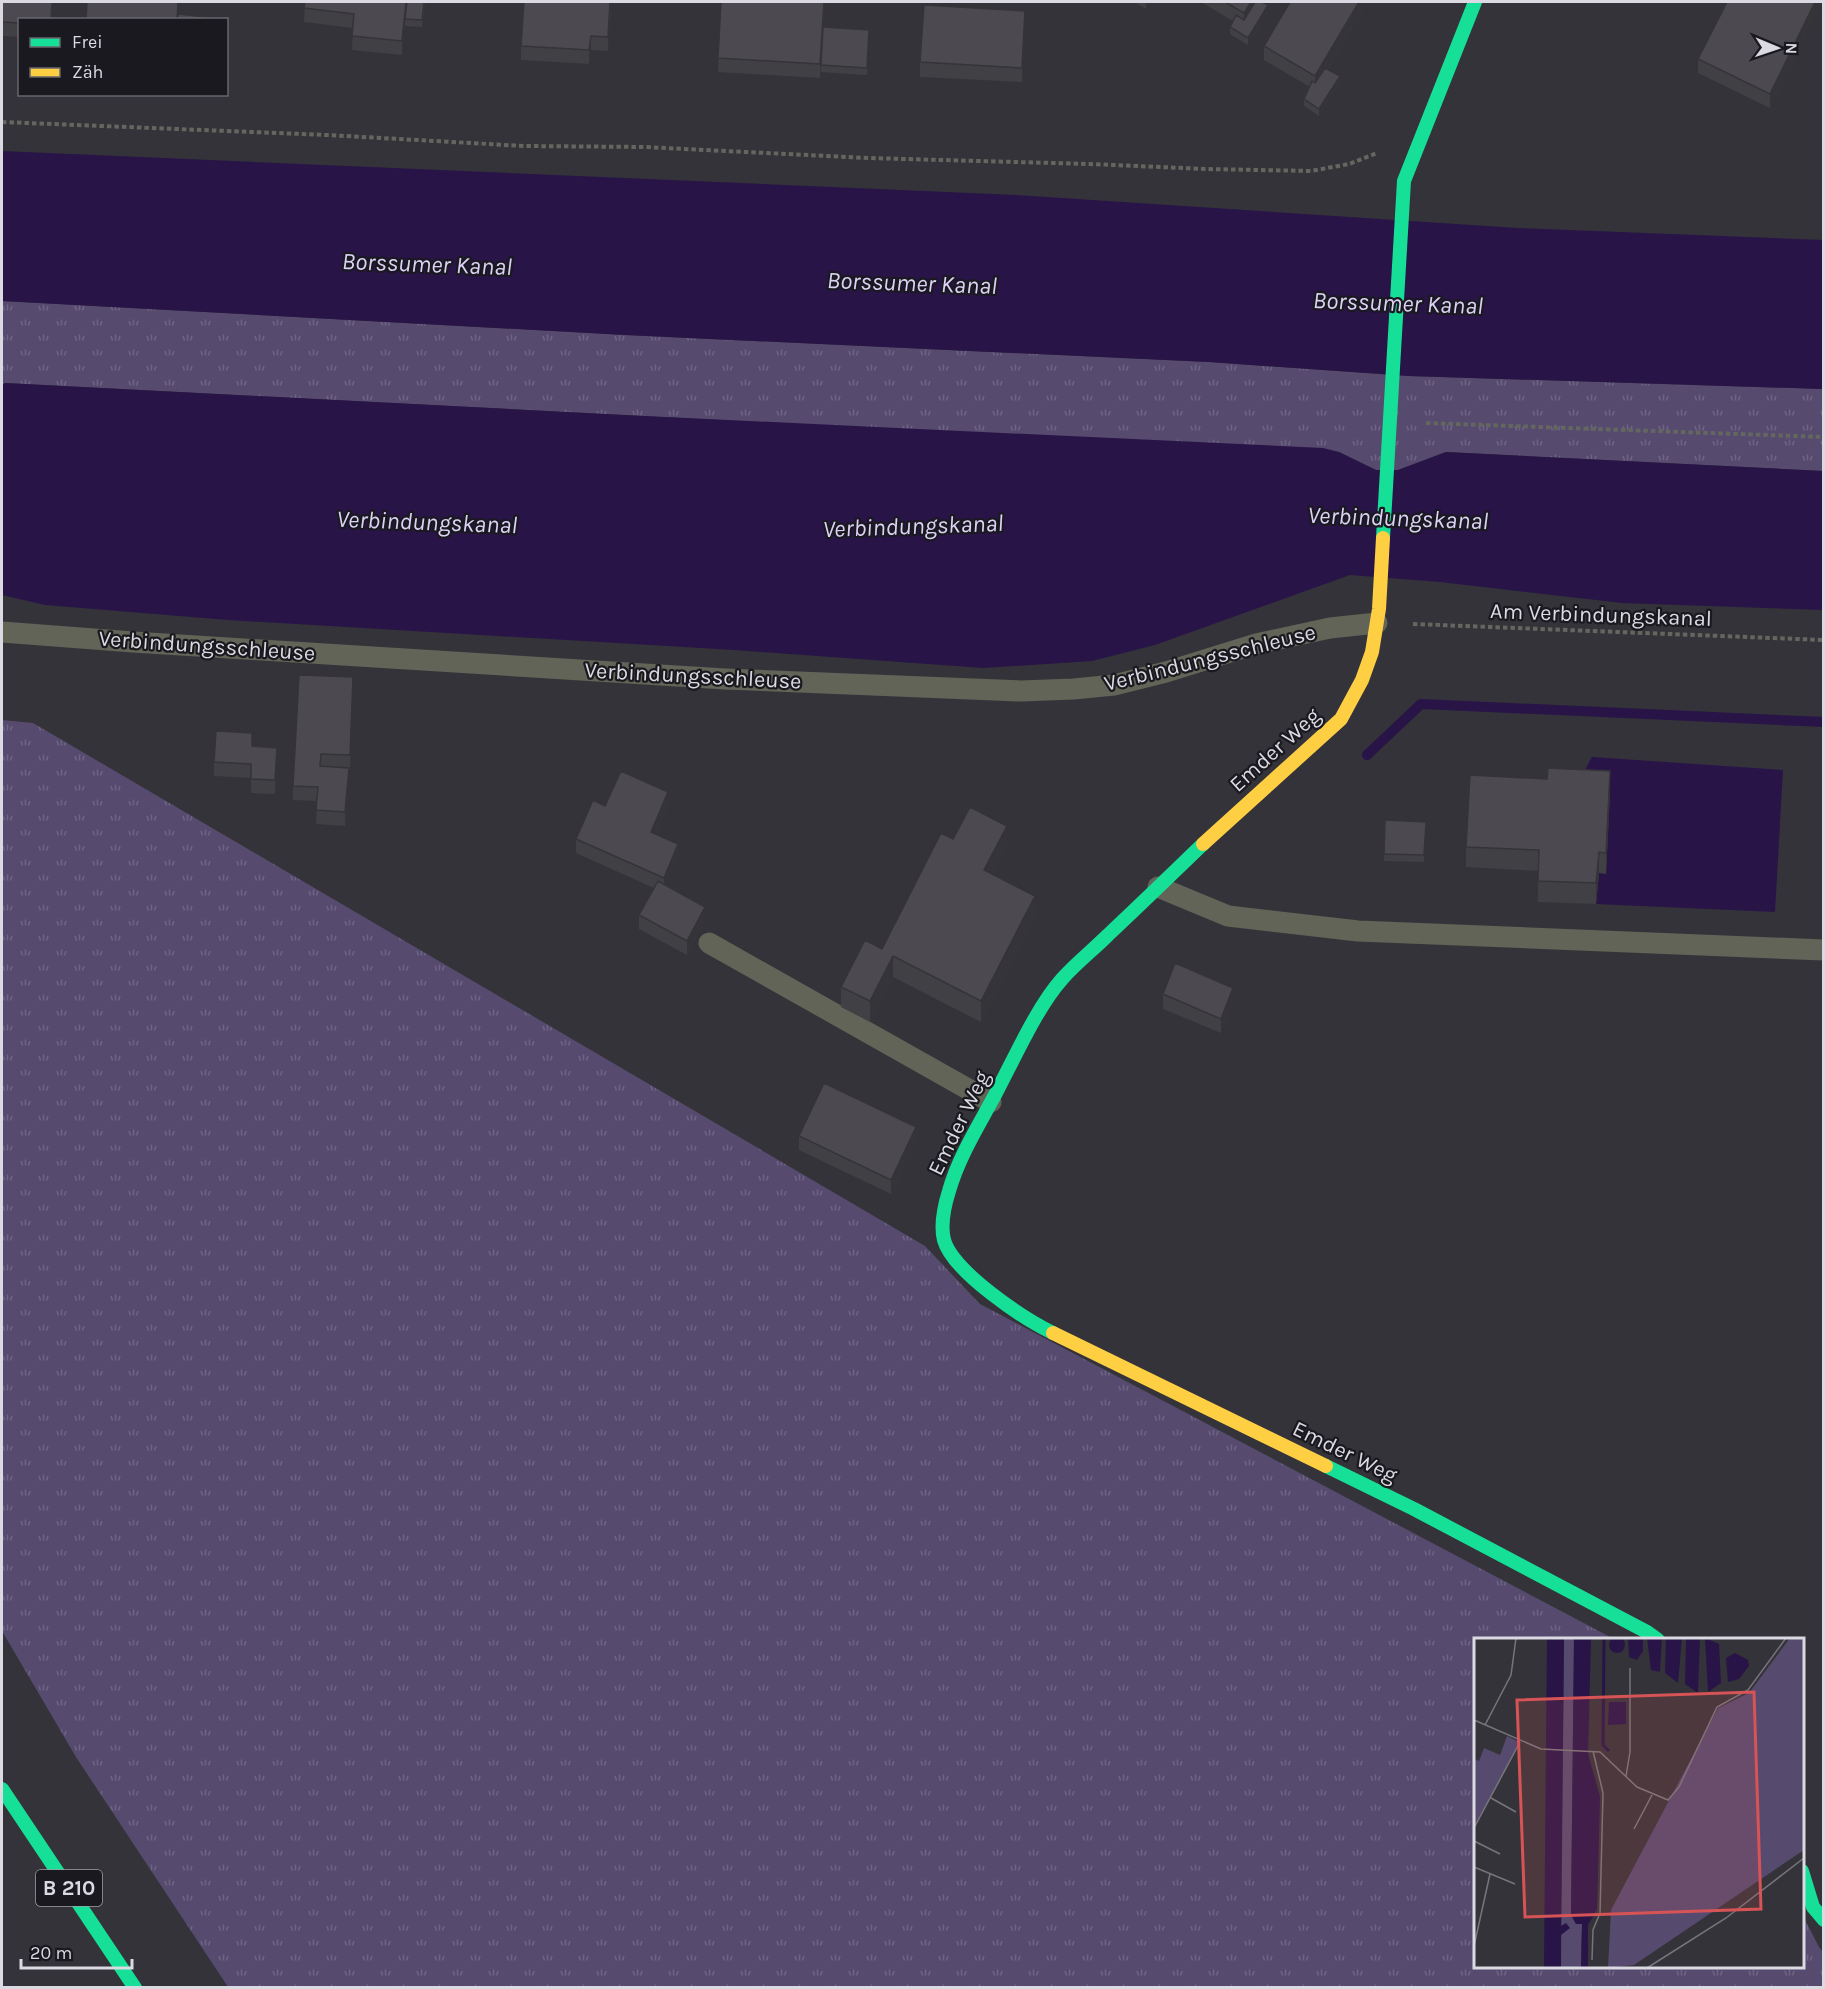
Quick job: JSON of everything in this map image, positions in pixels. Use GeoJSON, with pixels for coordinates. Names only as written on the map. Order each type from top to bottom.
{"type":"FeatureCollection","features":[{"type":"Feature","properties":{"kind":"street"},"geometry":{"type":"LineString","coordinates":[[1390,422],[1404,181],[1475,2]]}},
{"type":"Feature","properties":{"kind":"street","name":"Emder Weg"},"geometry":{"type":"LineString","coordinates":[[1390,422],[1377,623],[1372,652],[1362,680],[1341,719],[1221,827],[1061,980],[1042,1007],[965,1150],[947,1198],[942,1222],[944,1241],[952,1254],[996,1298],[1049,1331],[1414,1509],[1540,1574],[1655,1638]]}},
{"type":"Feature","properties":{"kind":"street","name":"B 210"},"geometry":{"type":"LineString","coordinates":[[2,1789],[135,1988]]}},
{"type":"Feature","properties":{"kind":"street"},"geometry":{"type":"LineString","coordinates":[[1804,1875],[1813,1907],[1824,1920]]}},
{"type":"Feature","properties":{"kind":"lane","name":"Verbindungsschleuse"},"geometry":{"type":"LineString","coordinates":[[2,632],[725,679],[1021,691],[1114,685],[1166,672],[1256,644],[1330,628],[1377,623]]}},
{"type":"Feature","properties":{"kind":"lane"},"geometry":{"type":"LineString","coordinates":[[1158,887],[1228,916],[1358,931],[1824,951]]}},
{"type":"Feature","properties":{"kind":"lane"},"geometry":{"type":"LineString","coordinates":[[709,943],[991,1102]]}},
{"type":"Feature","properties":{"kind":"path"},"geometry":{"type":"LineString","coordinates":[[2,122],[327,135],[503,145],[644,147],[868,158],[1090,164],[1206,170],[1311,171],[1349,164],[1381,152],[1411,161]]}},
{"type":"Feature","properties":{"kind":"path"},"geometry":{"type":"LineString","coordinates":[[1390,422],[1824,437]]}},
{"type":"Feature","properties":{"kind":"path","name":"Am Verbindungskanal"},"geometry":{"type":"LineString","coordinates":[[1377,623],[1824,640]]}},
{"type":"Feature","properties":{"kind":"green space"},"geometry":{"type":"Polygon","coordinates":[[[2,301],[625,335],[1209,362],[1409,376],[1823,389],[1823,471],[1446,452],[1398,470],[1376,470],[1339,452],[5,383],[2,385],[2,301]]]}},
{"type":"Feature","properties":{"kind":"green space"},"geometry":{"type":"Polygon","coordinates":[[[2,720],[33,723],[925,1246],[980,1304],[1612,1638],[1474,1638],[1474,1968],[1804,1968],[1804,1918],[1823,1952],[1823,1987],[228,1987],[76,1757],[2,1631],[2,720]]]}},
{"type":"Feature","properties":{"kind":"water","name":"Borssumer Kanal"},"geometry":{"type":"Polygon","coordinates":[[[2,151],[1016,195],[1517,228],[1823,240],[1823,389],[1409,376],[1209,362],[625,335],[2,301],[2,151]]]}},
{"type":"Feature","properties":{"kind":"water","name":"Verbindungskanal"},"geometry":{"type":"Polygon","coordinates":[[[5,383],[1323,448],[1339,452],[1376,470],[1398,470],[1446,452],[1823,471],[1823,610],[1622,603],[1440,582],[1350,575],[1155,645],[1092,661],[983,668],[734,650],[228,620],[45,605],[2,595],[2,385],[5,383]]]}},
{"type":"Feature","properties":{"kind":"water"},"geometry":{"type":"Polygon","coordinates":[[[1592,757],[1783,770],[1775,912],[1596,904],[1599,873],[1606,873],[1610,792],[1574,790],[1592,757]]]}},
{"type":"Feature","properties":{"kind":"building"},"geometry":{"type":"Polygon","coordinates":[[[2,2],[52,2],[51,18],[18,18],[18,23],[2,22],[2,2]]]}},
{"type":"Feature","properties":{"kind":"building"},"geometry":{"type":"Polygon","coordinates":[[[87,2],[178,2],[177,18],[86,18],[87,2]]]}},
{"type":"Feature","properties":{"kind":"building"},"geometry":{"type":"Polygon","coordinates":[[[305,2],[406,2],[402,41],[352,36],[354,14],[304,8],[305,2]]]}},
{"type":"Feature","properties":{"kind":"building"},"geometry":{"type":"Polygon","coordinates":[[[407,2],[424,2],[422,20],[405,19],[407,2]]]}},
{"type":"Feature","properties":{"kind":"building"},"geometry":{"type":"Polygon","coordinates":[[[524,2],[610,2],[608,37],[591,36],[589,50],[521,46],[524,2]]]}},
{"type":"Feature","properties":{"kind":"building"},"geometry":{"type":"Polygon","coordinates":[[[721,2],[824,2],[820,64],[718,58],[721,2]]]}},
{"type":"Feature","properties":{"kind":"building"},"geometry":{"type":"Polygon","coordinates":[[[1225,2],[1251,2],[1244,13],[1225,2]]]}},
{"type":"Feature","properties":{"kind":"building"},"geometry":{"type":"Polygon","coordinates":[[[1255,2],[1268,5],[1248,38],[1230,27],[1236,15],[1244,20],[1255,2]]]}},
{"type":"Feature","properties":{"kind":"building"},"geometry":{"type":"Polygon","coordinates":[[[1290,2],[1359,2],[1315,76],[1264,46],[1290,2]]]}},
{"type":"Feature","properties":{"kind":"building"},"geometry":{"type":"Polygon","coordinates":[[[1727,2],[1815,2],[1770,94],[1698,59],[1727,2]]]}},
{"type":"Feature","properties":{"kind":"building"},"geometry":{"type":"Polygon","coordinates":[[[924,5],[1025,11],[1022,68],[920,62],[924,5]]]}},
{"type":"Feature","properties":{"kind":"building"},"geometry":{"type":"Polygon","coordinates":[[[178,14],[206,17],[206,18],[178,18],[178,14]]]}},
{"type":"Feature","properties":{"kind":"building"},"geometry":{"type":"Polygon","coordinates":[[[823,27],[869,30],[867,68],[821,65],[823,27]]]}},
{"type":"Feature","properties":{"kind":"building"},"geometry":{"type":"Polygon","coordinates":[[[1325,68],[1340,76],[1319,109],[1304,99],[1312,81],[1315,83],[1325,68]]]}},
{"type":"Feature","properties":{"kind":"building"},"geometry":{"type":"Polygon","coordinates":[[[299,675],[353,677],[350,755],[321,754],[320,766],[349,768],[345,812],[316,810],[318,787],[293,786],[299,675]]]}},
{"type":"Feature","properties":{"kind":"building"},"geometry":{"type":"Polygon","coordinates":[[[216,731],[252,733],[252,746],[277,748],[275,780],[251,779],[251,764],[214,762],[216,731]]]}},
{"type":"Feature","properties":{"kind":"building"},"geometry":{"type":"Polygon","coordinates":[[[1548,768],[1610,771],[1606,853],[1599,852],[1596,883],[1538,881],[1539,850],[1466,847],[1470,775],[1547,779],[1548,768]]]}},
{"type":"Feature","properties":{"kind":"building"},"geometry":{"type":"Polygon","coordinates":[[[621,771],[668,792],[651,832],[678,844],[664,878],[576,839],[593,800],[605,806],[621,771]]]}},
{"type":"Feature","properties":{"kind":"building"},"geometry":{"type":"Polygon","coordinates":[[[970,807],[1007,826],[984,870],[1035,896],[981,1001],[893,956],[870,1001],[841,987],[865,940],[882,949],[941,833],[953,839],[970,807]]]}},
{"type":"Feature","properties":{"kind":"building"},"geometry":{"type":"Polygon","coordinates":[[[1385,820],[1426,822],[1424,855],[1384,854],[1385,820]]]}},
{"type":"Feature","properties":{"kind":"building"},"geometry":{"type":"Polygon","coordinates":[[[658,881],[705,907],[687,941],[639,915],[658,881]]]}},
{"type":"Feature","properties":{"kind":"building"},"geometry":{"type":"Polygon","coordinates":[[[1175,963],[1233,988],[1221,1019],[1163,994],[1175,963]]]}},
{"type":"Feature","properties":{"kind":"building"},"geometry":{"type":"Polygon","coordinates":[[[824,1083],[916,1127],[891,1180],[799,1136],[824,1083]]]}},
{"type":"Feature","properties":{"kind":"waterway"},"geometry":{"type":"LineString","coordinates":[[1367,755],[1421,704],[1824,722]]}},
{"type":"Feature","properties":{"kind":"traffic: fast"},"geometry":{"type":"LineString","coordinates":[[1383,538],[1404,181],[1475,2]]}},
{"type":"Feature","properties":{"kind":"traffic: fast"},"geometry":{"type":"LineString","coordinates":[[1053,1333],[991,1293],[975,1280],[950,1253],[942,1228],[949,1191],[970,1141],[1026,1034],[1053,991],[1073,967],[1203,844]]}},
{"type":"Feature","properties":{"kind":"traffic: fast"},"geometry":{"type":"LineString","coordinates":[[1326,1466],[1414,1509],[1655,1638]]}},
{"type":"Feature","properties":{"kind":"traffic: fast"},"geometry":{"type":"LineString","coordinates":[[2,1789],[135,1988]]}},
{"type":"Feature","properties":{"kind":"traffic: fast"},"geometry":{"type":"LineString","coordinates":[[1804,1878],[1813,1907],[1824,1920]]}},
{"type":"Feature","properties":{"kind":"traffic: slow"},"geometry":{"type":"LineString","coordinates":[[1203,844],[1341,719],[1362,680],[1372,652],[1379,609],[1383,538]]}},
{"type":"Feature","properties":{"kind":"traffic: slow"},"geometry":{"type":"LineString","coordinates":[[1053,1333],[1326,1466]]}}]}
